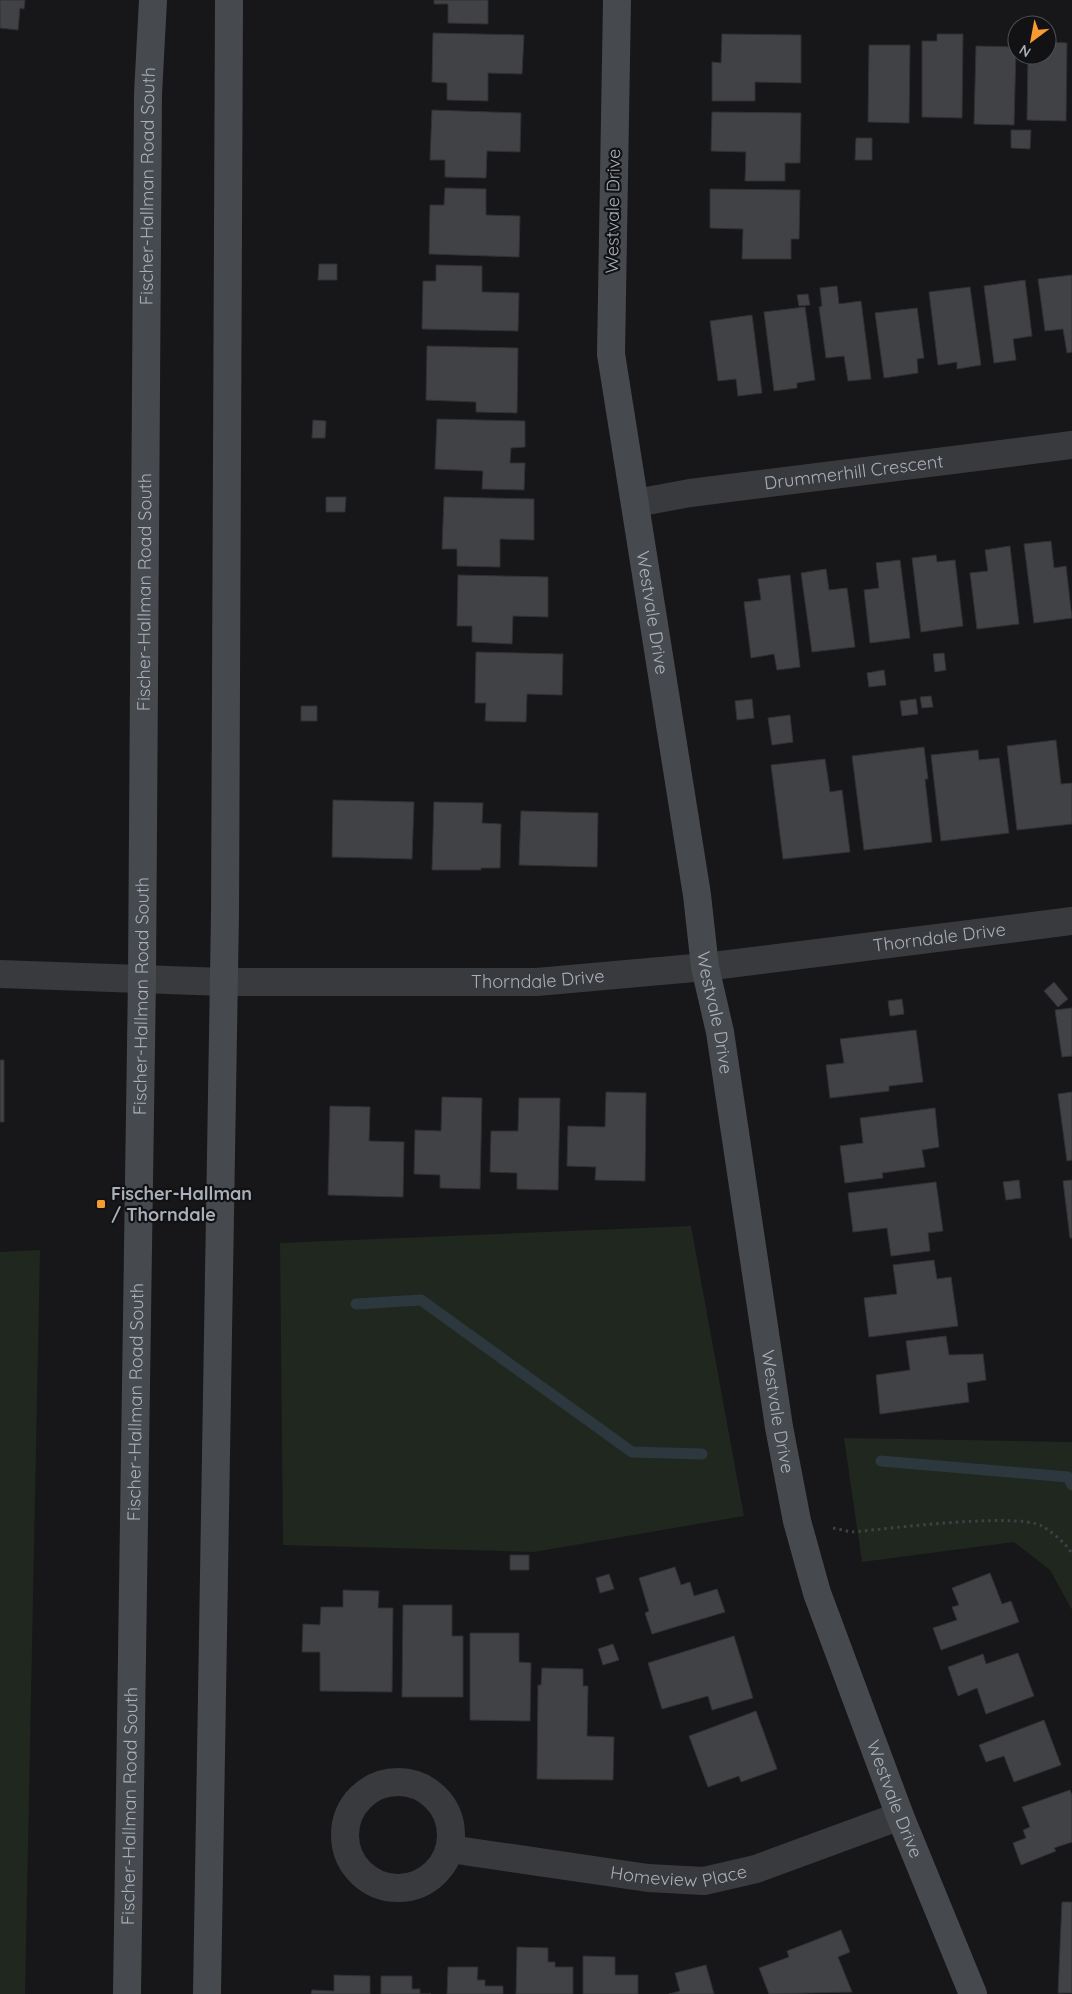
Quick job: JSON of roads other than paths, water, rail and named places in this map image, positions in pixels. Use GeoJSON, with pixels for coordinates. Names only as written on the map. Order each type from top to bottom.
{"type":"FeatureCollection","features":[{"type":"Feature","properties":{"kind":"main road","name":"Fischer-Hallman Road South"},"geometry":{"type":"LineString","coordinates":[[127,1994],[142,978],[148,104],[154,0]]}},
{"type":"Feature","properties":{"kind":"main road"},"geometry":{"type":"LineString","coordinates":[[207,1994],[224,982],[229,0]]}},
{"type":"Feature","properties":{"kind":"main road","name":"Westvale Drive"},"geometry":{"type":"LineString","coordinates":[[617,0],[611,354],[697,895],[705,967],[720,1032],[779,1426],[797,1521],[817,1593],[900,1816],[973,1994]]}},
{"type":"Feature","properties":{"kind":"street","name":"Drummerhill Crescent"},"geometry":{"type":"LineString","coordinates":[[636,502],[690,493],[1072,445]]}},
{"type":"Feature","properties":{"kind":"street","name":"Thorndale Drive"},"geometry":{"type":"LineString","coordinates":[[0,974],[224,982],[537,982],[705,967],[1072,921]]}},
{"type":"Feature","properties":{"kind":"street","name":"Homeview Place"},"geometry":{"type":"LineString","coordinates":[[450,1849],[648,1878],[704,1881],[756,1869],[900,1816]]}},
{"type":"Feature","properties":{"kind":"waterway"},"geometry":{"type":"LineString","coordinates":[[356,1304],[421,1300],[632,1452],[702,1454]]}},
{"type":"Feature","properties":{"kind":"waterway"},"geometry":{"type":"LineString","coordinates":[[881,1461],[1068,1477],[1072,1485]]}},
{"type":"Feature","properties":{"kind":"place","name":"Fischer-Hallman / Thorndale"},"geometry":{"type":"Point","coordinates":[101,1204]}}]}
